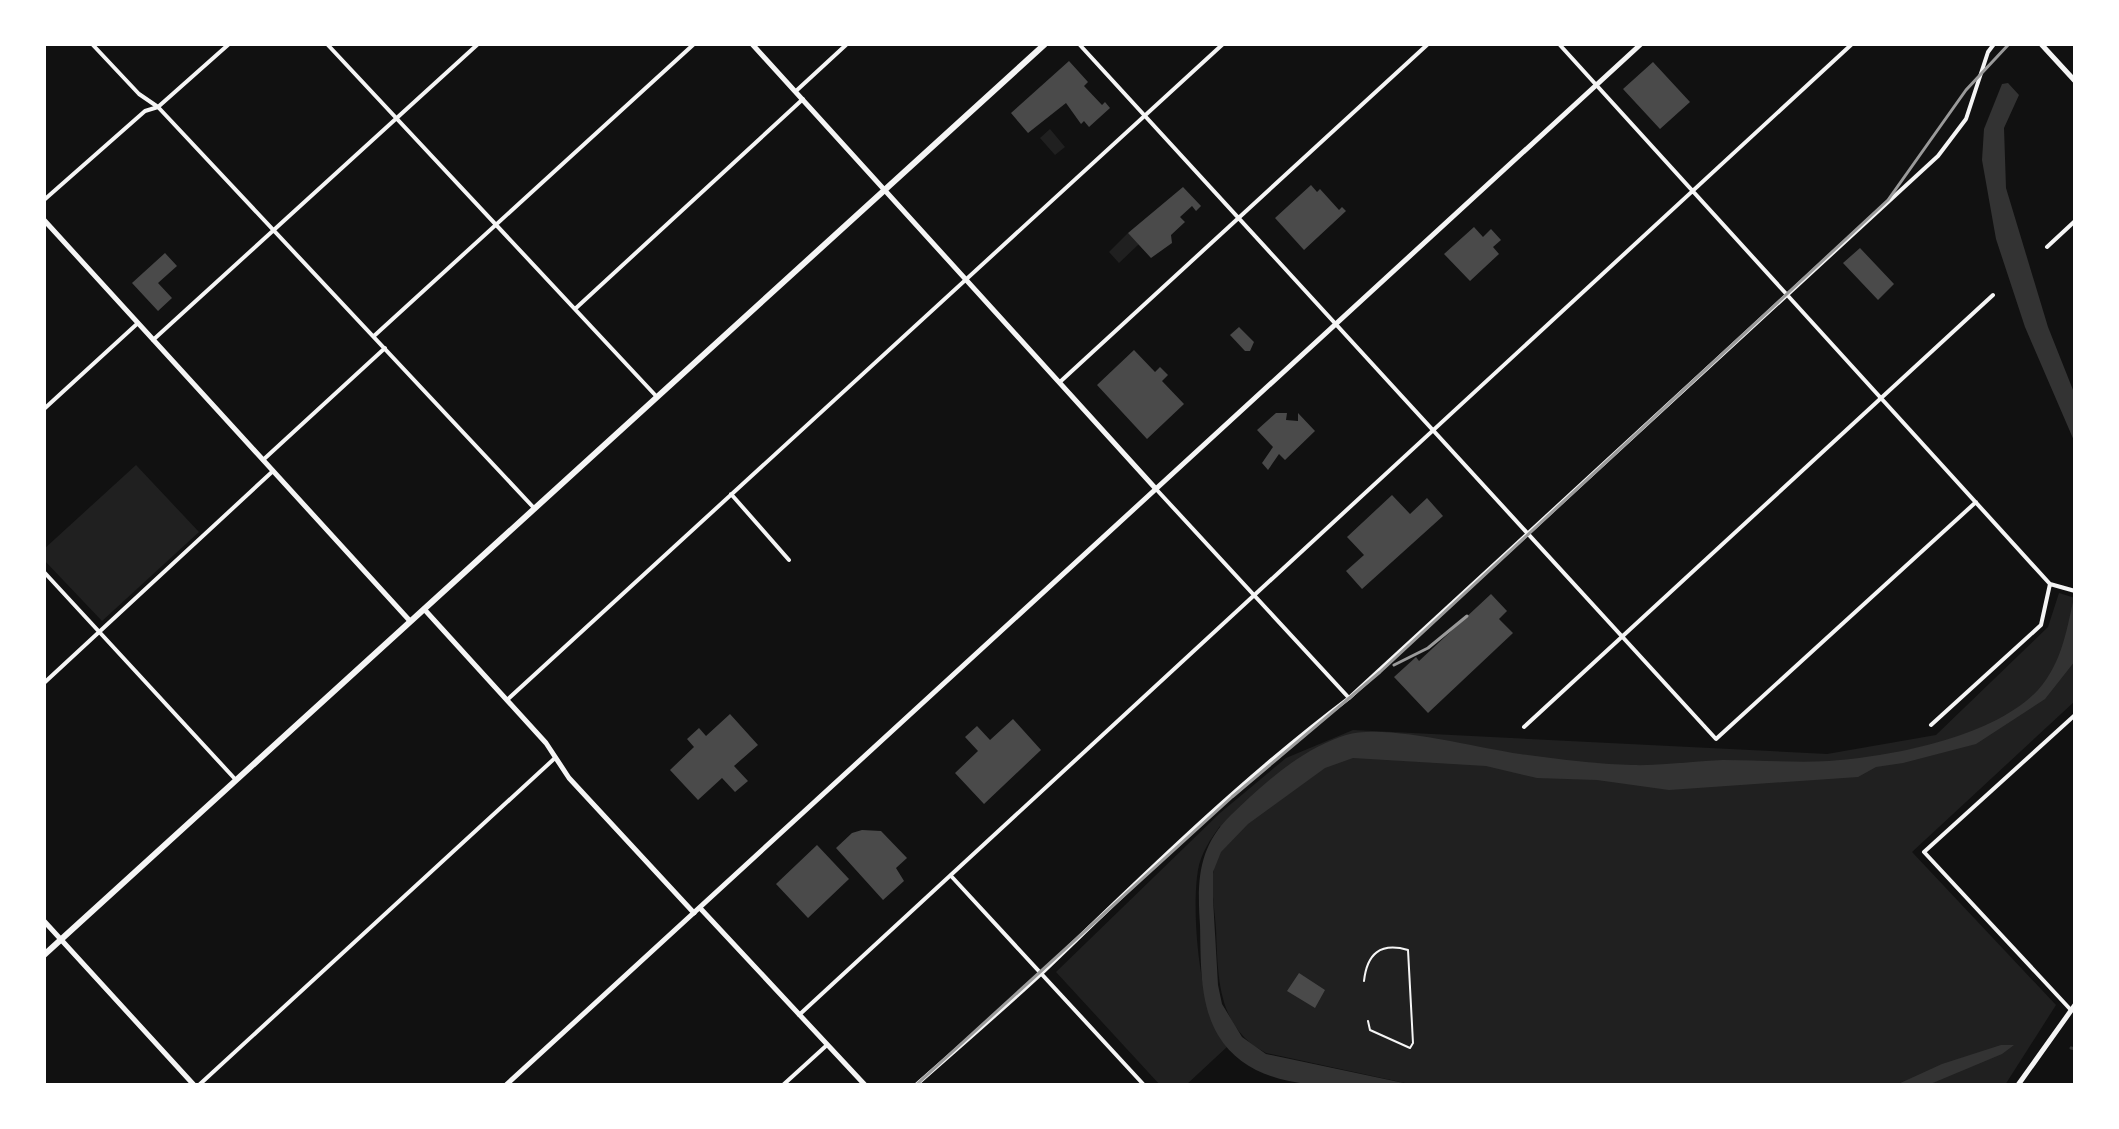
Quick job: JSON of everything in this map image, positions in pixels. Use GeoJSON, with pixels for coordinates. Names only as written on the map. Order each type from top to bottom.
{"type":"FeatureCollection","features":[{"type":"Feature","properties":{"kind":"main road"},"geometry":{"type":"LineString","coordinates":[[44,955],[1045,44]]}},
{"type":"Feature","properties":{"kind":"street"},"geometry":{"type":"LineString","coordinates":[[92,44],[139,94],[158,107],[275,229],[534,509]]}},
{"type":"Feature","properties":{"kind":"street"},"geometry":{"type":"LineString","coordinates":[[44,200],[145,111],[158,107],[229,44]]}},
{"type":"Feature","properties":{"kind":"street"},"geometry":{"type":"LineString","coordinates":[[327,44],[657,397]]}},
{"type":"Feature","properties":{"kind":"street"},"geometry":{"type":"LineString","coordinates":[[153,340],[478,44]]}},
{"type":"Feature","properties":{"kind":"street"},"geometry":{"type":"LineString","coordinates":[[374,336],[694,44]]}},
{"type":"Feature","properties":{"kind":"street"},"geometry":{"type":"LineString","coordinates":[[752,44],[1349,698]]}},
{"type":"Feature","properties":{"kind":"street"},"geometry":{"type":"LineString","coordinates":[[796,91],[847,44]]}},
{"type":"Feature","properties":{"kind":"street"},"geometry":{"type":"LineString","coordinates":[[1079,44],[1716,739],[1976,502]]}},
{"type":"Feature","properties":{"kind":"street"},"geometry":{"type":"LineString","coordinates":[[507,700],[1223,44]]}},
{"type":"Feature","properties":{"kind":"street"},"geometry":{"type":"LineString","coordinates":[[1061,381],[1428,44]]}},
{"type":"Feature","properties":{"kind":"street"},"geometry":{"type":"LineString","coordinates":[[1559,44],[2050,584],[2075,591]]}},
{"type":"Feature","properties":{"kind":"street"},"geometry":{"type":"LineString","coordinates":[[506,1085],[1641,44]]}},
{"type":"Feature","properties":{"kind":"street"},"geometry":{"type":"LineString","coordinates":[[799,1015],[1852,44]]}},
{"type":"Feature","properties":{"kind":"street"},"geometry":{"type":"LineString","coordinates":[[916,1085],[1041,974],[1191,829],[1281,749],[1349,698],[1938,156],[1966,119],[1988,52],[1994,44]]}},
{"type":"Feature","properties":{"kind":"street"},"geometry":{"type":"LineString","coordinates":[[2041,44],[2075,81]]}},
{"type":"Feature","properties":{"kind":"street"},"geometry":{"type":"LineString","coordinates":[[575,309],[803,99]]}},
{"type":"Feature","properties":{"kind":"street"},"geometry":{"type":"LineString","coordinates":[[44,220],[410,621]]}},
{"type":"Feature","properties":{"kind":"street"},"geometry":{"type":"LineString","coordinates":[[2047,247],[2075,221]]}},
{"type":"Feature","properties":{"kind":"street"},"geometry":{"type":"LineString","coordinates":[[1524,727],[1993,295]]}},
{"type":"Feature","properties":{"kind":"street"},"geometry":{"type":"LineString","coordinates":[[44,409],[138,323]]}},
{"type":"Feature","properties":{"kind":"street"},"geometry":{"type":"LineString","coordinates":[[263,460],[385,348]]}},
{"type":"Feature","properties":{"kind":"street"},"geometry":{"type":"LineString","coordinates":[[44,683],[273,471]]}},
{"type":"Feature","properties":{"kind":"street"},"geometry":{"type":"LineString","coordinates":[[731,494],[789,560]]}},
{"type":"Feature","properties":{"kind":"street"},"geometry":{"type":"LineString","coordinates":[[44,572],[235,779]]}},
{"type":"Feature","properties":{"kind":"street"},"geometry":{"type":"LineString","coordinates":[[1931,725],[2041,625],[2050,584]]}},
{"type":"Feature","properties":{"kind":"street"},"geometry":{"type":"LineString","coordinates":[[424,609],[507,700],[569,778],[694,913]]}},
{"type":"Feature","properties":{"kind":"street"},"geometry":{"type":"LineString","coordinates":[[2018,1085],[2073,1007],[1924,852],[2074,720]]}},
{"type":"Feature","properties":{"kind":"street"},"geometry":{"type":"LineString","coordinates":[[44,921],[197,1085],[555,758]]}},
{"type":"Feature","properties":{"kind":"street"},"geometry":{"type":"LineString","coordinates":[[952,877],[1144,1085]]}},
{"type":"Feature","properties":{"kind":"street"},"geometry":{"type":"LineString","coordinates":[[700,908],[865,1085]]}},
{"type":"Feature","properties":{"kind":"street"},"geometry":{"type":"LineString","coordinates":[[783,1085],[827,1045]]}},
{"type":"Feature","properties":{"kind":"path"},"geometry":{"type":"LineString","coordinates":[[1364,981],[1367,961],[1377,950],[1408,950],[1410,1048],[1370,1030],[1368,1021]]}},
{"type":"Feature","properties":{"kind":"shaded area"},"geometry":{"type":"Polygon","coordinates":[[[2008,83],[2019,95],[2004,128],[2006,188],[2048,327],[2075,395],[2075,443],[2025,327],[1996,239],[1982,160],[1984,129],[2002,84],[2008,83]]]}},
{"type":"Feature","properties":{"kind":"shaded area"},"geometry":{"type":"Polygon","coordinates":[[[1050,129],[1065,147],[1055,155],[1040,138],[1050,129]]]}},
{"type":"Feature","properties":{"kind":"shaded area"},"geometry":{"type":"Polygon","coordinates":[[[1128,233],[1139,244],[1119,263],[1109,252],[1128,233]]]}},
{"type":"Feature","properties":{"kind":"shaded area"},"geometry":{"type":"Polygon","coordinates":[[[136,465],[199,532],[102,621],[44,560],[44,549],[136,465]]]}},
{"type":"Feature","properties":{"kind":"shaded area"},"geometry":{"type":"Polygon","coordinates":[[[2059,593],[2075,598],[2075,701],[1912,852],[2056,1005],[2005,1085],[1414,1085],[1266,1053],[1238,1030],[1223,1000],[1212,887],[1220,826],[1199,864],[1196,911],[1204,988],[1218,1031],[1228,1046],[1186,1085],[1160,1085],[1056,972],[1220,813],[1286,758],[1353,730],[1827,754],[1936,735],[2048,627],[2059,593]]]}},
{"type":"Feature","properties":{"kind":"shaded area"},"geometry":{"type":"Polygon","coordinates":[[[2075,593],[2075,661],[2045,699],[1976,744],[1876,767],[1858,777],[1669,790],[1597,780],[1537,778],[1486,766],[1353,758],[1325,768],[1248,824],[1221,852],[1213,872],[1213,899],[1222,1004],[1242,1037],[1266,1054],[1413,1085],[1334,1086],[1280,1079],[1256,1070],[1235,1056],[1218,1035],[1207,1009],[1201,967],[1199,894],[1206,852],[1231,815],[1298,758],[1329,741],[1363,732],[1384,732],[1534,756],[1632,765],[1723,760],[1829,761],[1881,755],[1969,732],[2019,706],[2038,690],[2059,656],[2075,593]]]}},
{"type":"Feature","properties":{"kind":"shaded area"},"geometry":{"type":"Polygon","coordinates":[[[2001,1045],[2014,1045],[2002,1054],[1928,1085],[1896,1085],[1942,1064],[2001,1045]]]}},
{"type":"Feature","properties":{"kind":"building"},"geometry":{"type":"Polygon","coordinates":[[[1069,61],[1088,82],[1084,86],[1102,105],[1105,102],[1110,108],[1089,127],[1084,121],[1081,124],[1066,103],[1028,133],[1011,113],[1069,61]]]}},
{"type":"Feature","properties":{"kind":"building"},"geometry":{"type":"Polygon","coordinates":[[[1653,62],[1690,102],[1660,129],[1623,89],[1653,62]]]}},
{"type":"Feature","properties":{"kind":"building"},"geometry":{"type":"Polygon","coordinates":[[[1311,185],[1317,192],[1320,189],[1339,210],[1342,207],[1346,211],[1304,250],[1275,218],[1311,185]]]}},
{"type":"Feature","properties":{"kind":"building"},"geometry":{"type":"Polygon","coordinates":[[[1183,187],[1201,206],[1196,211],[1192,206],[1180,217],[1185,222],[1171,235],[1172,243],[1151,258],[1128,233],[1183,187]]]}},
{"type":"Feature","properties":{"kind":"building"},"geometry":{"type":"Polygon","coordinates":[[[1474,227],[1483,237],[1491,229],[1501,240],[1493,247],[1499,254],[1470,281],[1444,254],[1474,227]]]}},
{"type":"Feature","properties":{"kind":"building"},"geometry":{"type":"Polygon","coordinates":[[[1860,248],[1894,284],[1878,300],[1843,263],[1860,248]]]}},
{"type":"Feature","properties":{"kind":"building"},"geometry":{"type":"Polygon","coordinates":[[[165,253],[177,266],[158,283],[172,298],[158,311],[132,283],[165,253]]]}},
{"type":"Feature","properties":{"kind":"building"},"geometry":{"type":"Polygon","coordinates":[[[1239,327],[1254,342],[1250,351],[1245,351],[1230,335],[1239,327]]]}},
{"type":"Feature","properties":{"kind":"building"},"geometry":{"type":"Polygon","coordinates":[[[1134,350],[1155,372],[1160,367],[1168,375],[1162,381],[1184,404],[1147,439],[1097,385],[1134,350]]]}},
{"type":"Feature","properties":{"kind":"building"},"geometry":{"type":"Polygon","coordinates":[[[1276,413],[1287,413],[1286,420],[1298,421],[1298,413],[1315,431],[1285,460],[1279,454],[1268,470],[1262,463],[1273,447],[1257,430],[1276,413]]]}},
{"type":"Feature","properties":{"kind":"building"},"geometry":{"type":"Polygon","coordinates":[[[1392,495],[1410,514],[1427,498],[1443,516],[1362,589],[1346,571],[1364,555],[1347,537],[1392,495]]]}},
{"type":"Feature","properties":{"kind":"building"},"geometry":{"type":"Polygon","coordinates":[[[1491,594],[1507,611],[1499,619],[1513,633],[1428,713],[1394,677],[1416,657],[1419,661],[1491,594]]]}},
{"type":"Feature","properties":{"kind":"building"},"geometry":{"type":"Polygon","coordinates":[[[730,714],[758,745],[734,766],[748,781],[735,792],[722,778],[698,800],[670,770],[694,747],[687,739],[699,728],[706,736],[730,714]]]}},
{"type":"Feature","properties":{"kind":"building"},"geometry":{"type":"Polygon","coordinates":[[[1013,719],[1041,750],[984,804],[955,773],[978,751],[965,737],[977,726],[990,740],[1013,719]]]}},
{"type":"Feature","properties":{"kind":"building"},"geometry":{"type":"Polygon","coordinates":[[[881,831],[907,858],[896,868],[904,881],[883,900],[836,848],[852,833],[881,831]]]}},
{"type":"Feature","properties":{"kind":"building"},"geometry":{"type":"Polygon","coordinates":[[[817,845],[849,879],[808,918],[776,884],[817,845]]]}},
{"type":"Feature","properties":{"kind":"building"},"geometry":{"type":"Polygon","coordinates":[[[1299,973],[1325,990],[1315,1008],[1287,991],[1299,973]]]}},
{"type":"Feature","properties":{"kind":"waterway"},"geometry":{"type":"LineString","coordinates":[[2071,1048],[2075,1049]]}},
{"type":"Feature","properties":{"kind":"railway"},"geometry":{"type":"LineString","coordinates":[[916,1085],[1232,797],[1380,672],[1888,200],[1966,90],[2009,44]]}},
{"type":"Feature","properties":{"kind":"railway"},"geometry":{"type":"LineString","coordinates":[[1394,665],[1428,648],[1467,616]]}}]}
